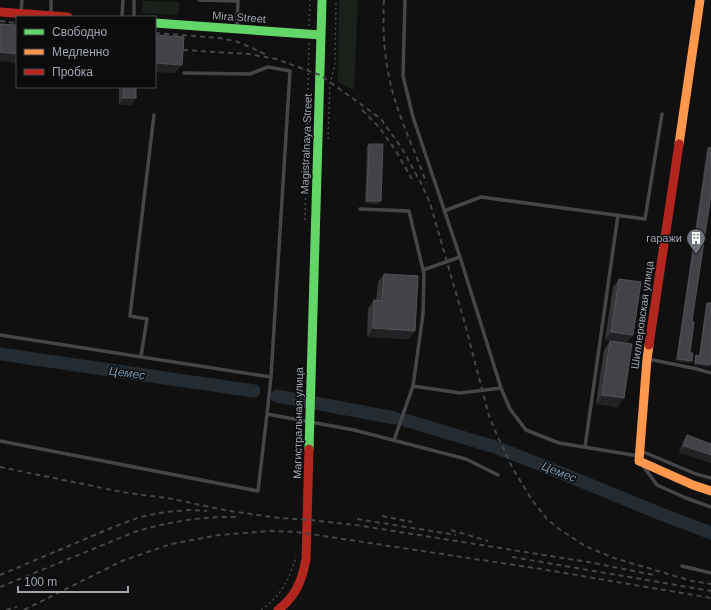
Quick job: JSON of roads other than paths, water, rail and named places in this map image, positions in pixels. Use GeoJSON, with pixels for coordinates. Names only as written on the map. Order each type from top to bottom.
{"type":"FeatureCollection","features":[{"type":"Feature","properties":{"kind":"main road","name":"Magistralnaya Street"},"geometry":{"type":"LineString","coordinates":[[313,288],[322,0]]}},
{"type":"Feature","properties":{"kind":"main road","name":"Шиллеровская улица"},"geometry":{"type":"LineString","coordinates":[[639,456],[647,359],[700,0]]}},
{"type":"Feature","properties":{"kind":"main road"},"geometry":{"type":"LineString","coordinates":[[0,12],[50,16]]}},
{"type":"Feature","properties":{"kind":"main road","name":"Mira Street"},"geometry":{"type":"LineString","coordinates":[[156,23],[321,35]]}},
{"type":"Feature","properties":{"kind":"main road","name":"Магистральная улица"},"geometry":{"type":"LineString","coordinates":[[278,610],[294,594],[302,579],[306,559],[313,288]]}},
{"type":"Feature","properties":{"kind":"main road"},"geometry":{"type":"LineString","coordinates":[[639,456],[693,485],[711,491]]}},
{"type":"Feature","properties":{"kind":"lane"},"geometry":{"type":"LineString","coordinates":[[21,14],[22,0]]}},
{"type":"Feature","properties":{"kind":"lane"},"geometry":{"type":"LineString","coordinates":[[50,16],[51,0]]}},
{"type":"Feature","properties":{"kind":"lane"},"geometry":{"type":"LineString","coordinates":[[122,16],[123,0]]}},
{"type":"Feature","properties":{"kind":"lane"},"geometry":{"type":"LineString","coordinates":[[134,0],[134,16]]}},
{"type":"Feature","properties":{"kind":"lane"},"geometry":{"type":"LineString","coordinates":[[199,0],[238,1],[237,29]]}},
{"type":"Feature","properties":{"kind":"lane"},"geometry":{"type":"LineString","coordinates":[[404,0],[404,76],[413,117],[460,257],[501,388],[510,409],[526,430],[559,443],[639,456],[711,478]]}},
{"type":"Feature","properties":{"kind":"lane"},"geometry":{"type":"LineString","coordinates":[[0,442],[258,491],[271,377],[290,71],[268,67],[250,74],[184,73]]}},
{"type":"Feature","properties":{"kind":"lane"},"geometry":{"type":"LineString","coordinates":[[444,211],[481,197],[645,219],[662,114]]}},
{"type":"Feature","properties":{"kind":"lane"},"geometry":{"type":"LineString","coordinates":[[141,356],[147,319],[130,316],[154,115]]}},
{"type":"Feature","properties":{"kind":"lane"},"geometry":{"type":"LineString","coordinates":[[360,209],[409,211],[424,274],[423,314],[413,386],[394,440]]}},
{"type":"Feature","properties":{"kind":"lane"},"geometry":{"type":"LineString","coordinates":[[585,447],[618,215]]}},
{"type":"Feature","properties":{"kind":"lane"},"geometry":{"type":"LineString","coordinates":[[423,270],[460,257]]}},
{"type":"Feature","properties":{"kind":"lane"},"geometry":{"type":"LineString","coordinates":[[0,335],[271,377]]}},
{"type":"Feature","properties":{"kind":"lane"},"geometry":{"type":"LineString","coordinates":[[647,359],[711,373]]}},
{"type":"Feature","properties":{"kind":"lane"},"geometry":{"type":"LineString","coordinates":[[413,386],[460,393],[501,388]]}},
{"type":"Feature","properties":{"kind":"lane"},"geometry":{"type":"LineString","coordinates":[[267,414],[354,430],[466,459],[498,475]]}},
{"type":"Feature","properties":{"kind":"lane"},"geometry":{"type":"LineString","coordinates":[[639,456],[657,485],[711,507]]}},
{"type":"Feature","properties":{"kind":"lane"},"geometry":{"type":"LineString","coordinates":[[682,566],[711,573]]}},
{"type":"Feature","properties":{"kind":"waterway","name":"Цемес"},"geometry":{"type":"LineString","coordinates":[[0,354],[254,391]]}},
{"type":"Feature","properties":{"kind":"waterway","name":"Цемес"},"geometry":{"type":"LineString","coordinates":[[277,396],[395,418]]}},
{"type":"Feature","properties":{"kind":"waterway","name":"Цемес"},"geometry":{"type":"LineString","coordinates":[[405,420],[495,447],[711,533]]}},
{"type":"Feature","properties":{"kind":"railway"},"geometry":{"type":"LineString","coordinates":[[384,0],[384,40],[387,67],[400,116],[426,183]]}},
{"type":"Feature","properties":{"kind":"railway"},"geometry":{"type":"LineString","coordinates":[[0,21],[16,23]]}},
{"type":"Feature","properties":{"kind":"railway"},"geometry":{"type":"LineString","coordinates":[[156,33],[219,38],[235,41],[267,55]]}},
{"type":"Feature","properties":{"kind":"railway"},"geometry":{"type":"LineString","coordinates":[[183,50],[249,54],[276,59],[320,75],[381,119],[401,147],[421,183],[430,203],[465,324],[489,416],[513,469],[532,500],[547,519],[559,529],[585,546],[614,558],[692,581],[711,584]]}},
{"type":"Feature","properties":{"kind":"railway"},"geometry":{"type":"LineString","coordinates":[[362,110],[379,127],[396,151],[412,179]]}},
{"type":"Feature","properties":{"kind":"railway"},"geometry":{"type":"LineString","coordinates":[[0,467],[122,492],[173,499],[229,511],[279,518],[356,525],[594,563],[654,575]]}},
{"type":"Feature","properties":{"kind":"railway"},"geometry":{"type":"LineString","coordinates":[[0,575],[140,517],[165,512],[190,510],[207,511]]}},
{"type":"Feature","properties":{"kind":"railway"},"geometry":{"type":"LineString","coordinates":[[382,516],[412,522]]}},
{"type":"Feature","properties":{"kind":"railway"},"geometry":{"type":"LineString","coordinates":[[0,587],[137,531],[186,520],[237,517]]}},
{"type":"Feature","properties":{"kind":"railway"},"geometry":{"type":"LineString","coordinates":[[357,519],[456,535]]}},
{"type":"Feature","properties":{"kind":"railway"},"geometry":{"type":"LineString","coordinates":[[451,530],[488,541]]}},
{"type":"Feature","properties":{"kind":"railway"},"geometry":{"type":"LineString","coordinates":[[24,610],[122,561],[171,544],[219,535],[270,531],[297,532],[541,569],[711,598]]}},
{"type":"Feature","properties":{"kind":"railway"},"geometry":{"type":"LineString","coordinates":[[512,557],[711,591]]}},
{"type":"Feature","properties":{"kind":"railway"},"geometry":{"type":"LineString","coordinates":[[6,610],[17,607]]}},
{"type":"Feature","properties":{"kind":"place","name":"гаражи"},"geometry":{"type":"Point","coordinates":[696,255]}}]}
